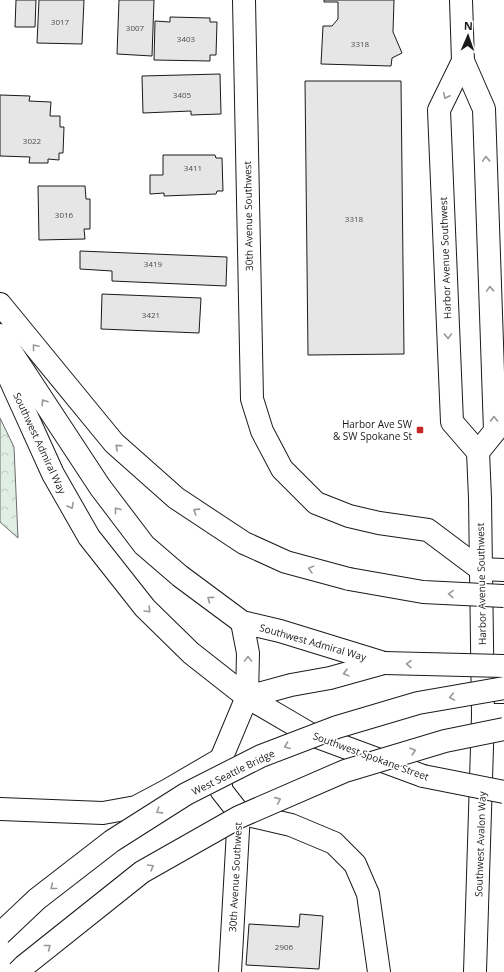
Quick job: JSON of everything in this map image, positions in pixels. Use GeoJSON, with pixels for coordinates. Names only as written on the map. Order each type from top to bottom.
{"type":"FeatureCollection","features":[{"type":"Feature","properties":{"kind":"main road","name":"30th Avenue Southwest"},"geometry":{"type":"LineString","coordinates":[[244,0],[252,399],[262,431],[282,469],[316,503],[349,516],[379,523],[428,530],[480,569]]}},
{"type":"Feature","properties":{"kind":"main road","name":"Harbor Avenue Southwest"},"geometry":{"type":"LineString","coordinates":[[461,0],[463,61],[484,108],[495,431],[478,452]]}},
{"type":"Feature","properties":{"kind":"main road","name":"Harbor Avenue Southwest"},"geometry":{"type":"LineString","coordinates":[[463,61],[439,110],[452,422],[478,452],[480,498],[480,569],[493,715]]}},
{"type":"Feature","properties":{"kind":"main road"},"geometry":{"type":"LineString","coordinates":[[0,304],[114,444],[176,498],[244,543],[286,562],[349,579],[423,592],[504,596]]}},
{"type":"Feature","properties":{"kind":"main road","name":"Southwest Admiral Way"},"geometry":{"type":"LineString","coordinates":[[0,335],[100,487],[144,545],[180,576],[242,622],[286,633],[384,663]]}},
{"type":"Feature","properties":{"kind":"main road","name":"Southwest Admiral Way"},"geometry":{"type":"LineString","coordinates":[[0,357],[53,474],[89,537],[145,608],[191,653],[247,697]]}},
{"type":"Feature","properties":{"kind":"main road"},"geometry":{"type":"LineString","coordinates":[[480,569],[504,570]]}},
{"type":"Feature","properties":{"kind":"main road","name":"Southwest Admiral Way"},"geometry":{"type":"LineString","coordinates":[[242,622],[248,653],[247,697]]}},
{"type":"Feature","properties":{"kind":"main road"},"geometry":{"type":"LineString","coordinates":[[247,697],[291,685],[330,678],[384,663],[504,666]]}},
{"type":"Feature","properties":{"kind":"main road","name":"West Seattle Bridge"},"geometry":{"type":"LineString","coordinates":[[0,934],[37,899],[112,842],[186,794],[261,756],[337,727],[418,703],[504,688]]}},
{"type":"Feature","properties":{"kind":"main road","name":"30th Avenue Southwest"},"geometry":{"type":"LineString","coordinates":[[230,972],[239,813],[221,790],[221,759],[247,697]]}},
{"type":"Feature","properties":{"kind":"main road","name":"Southwest Spokane Street"},"geometry":{"type":"LineString","coordinates":[[247,697],[312,735],[423,776],[504,792]]}},
{"type":"Feature","properties":{"kind":"main road","name":"Southwest Avalon Way"},"geometry":{"type":"LineString","coordinates":[[475,972],[493,715]]}},
{"type":"Feature","properties":{"kind":"main road"},"geometry":{"type":"LineString","coordinates":[[18,972],[142,872],[239,817],[346,771],[445,741],[504,730]]}},
{"type":"Feature","properties":{"kind":"main road"},"geometry":{"type":"LineString","coordinates":[[0,809],[103,813],[136,807],[221,759]]}},
{"type":"Feature","properties":{"kind":"main road"},"geometry":{"type":"LineString","coordinates":[[239,813],[291,825],[334,843],[355,864],[368,894],[379,972]]}},
{"type":"Feature","properties":{"kind":"green space"},"geometry":{"type":"Polygon","coordinates":[[[0,418],[14,447],[18,538],[0,522],[0,418]]]}},
{"type":"Feature","properties":{"kind":"building"},"geometry":{"type":"Polygon","coordinates":[[[16,0],[36,0],[35,27],[15,27],[16,0]]]}},
{"type":"Feature","properties":{"kind":"building"},"geometry":{"type":"Polygon","coordinates":[[[39,0],[84,0],[82,44],[37,43],[39,0]]]}},
{"type":"Feature","properties":{"kind":"building"},"geometry":{"type":"Polygon","coordinates":[[[119,0],[154,0],[152,56],[117,54],[119,0]]]}},
{"type":"Feature","properties":{"kind":"building"},"geometry":{"type":"Polygon","coordinates":[[[324,0],[394,0],[393,32],[402,53],[392,58],[391,66],[321,64],[323,26],[332,26],[338,19],[338,2],[324,2],[324,0]]]}},
{"type":"Feature","properties":{"kind":"building"},"geometry":{"type":"Polygon","coordinates":[[[170,17],[210,18],[210,22],[217,22],[216,55],[210,55],[210,61],[154,60],[155,21],[170,22],[170,17]]]}},
{"type":"Feature","properties":{"kind":"building"},"geometry":{"type":"Polygon","coordinates":[[[220,74],[221,114],[191,115],[191,111],[143,113],[142,76],[220,74]]]}},
{"type":"Feature","properties":{"kind":"building"},"geometry":{"type":"Polygon","coordinates":[[[305,81],[401,81],[404,354],[308,355],[305,81]]]}},
{"type":"Feature","properties":{"kind":"building"},"geometry":{"type":"Polygon","coordinates":[[[0,95],[30,96],[29,101],[51,102],[50,116],[60,116],[60,127],[64,127],[63,153],[59,153],[59,160],[48,159],[48,163],[29,163],[30,157],[0,156],[0,95]]]}},
{"type":"Feature","properties":{"kind":"building"},"geometry":{"type":"Polygon","coordinates":[[[163,155],[215,155],[216,158],[222,158],[223,191],[217,191],[216,194],[164,196],[164,193],[150,194],[150,175],[163,175],[163,155]]]}},
{"type":"Feature","properties":{"kind":"building"},"geometry":{"type":"Polygon","coordinates":[[[38,186],[85,186],[86,199],[90,199],[90,229],[84,229],[85,239],[39,240],[38,186]]]}},
{"type":"Feature","properties":{"kind":"building"},"geometry":{"type":"Polygon","coordinates":[[[80,251],[227,257],[226,286],[112,281],[112,271],[80,269],[80,251]]]}},
{"type":"Feature","properties":{"kind":"building"},"geometry":{"type":"Polygon","coordinates":[[[102,294],[201,298],[199,333],[101,329],[102,294]]]}},
{"type":"Feature","properties":{"kind":"building"},"geometry":{"type":"Polygon","coordinates":[[[300,914],[323,916],[319,969],[246,965],[249,924],[299,927],[300,914]]]}},
{"type":"Feature","properties":{"kind":"place","name":"Harbor Ave SW & SW Spokane St"},"geometry":{"type":"Point","coordinates":[420,430]}}]}
